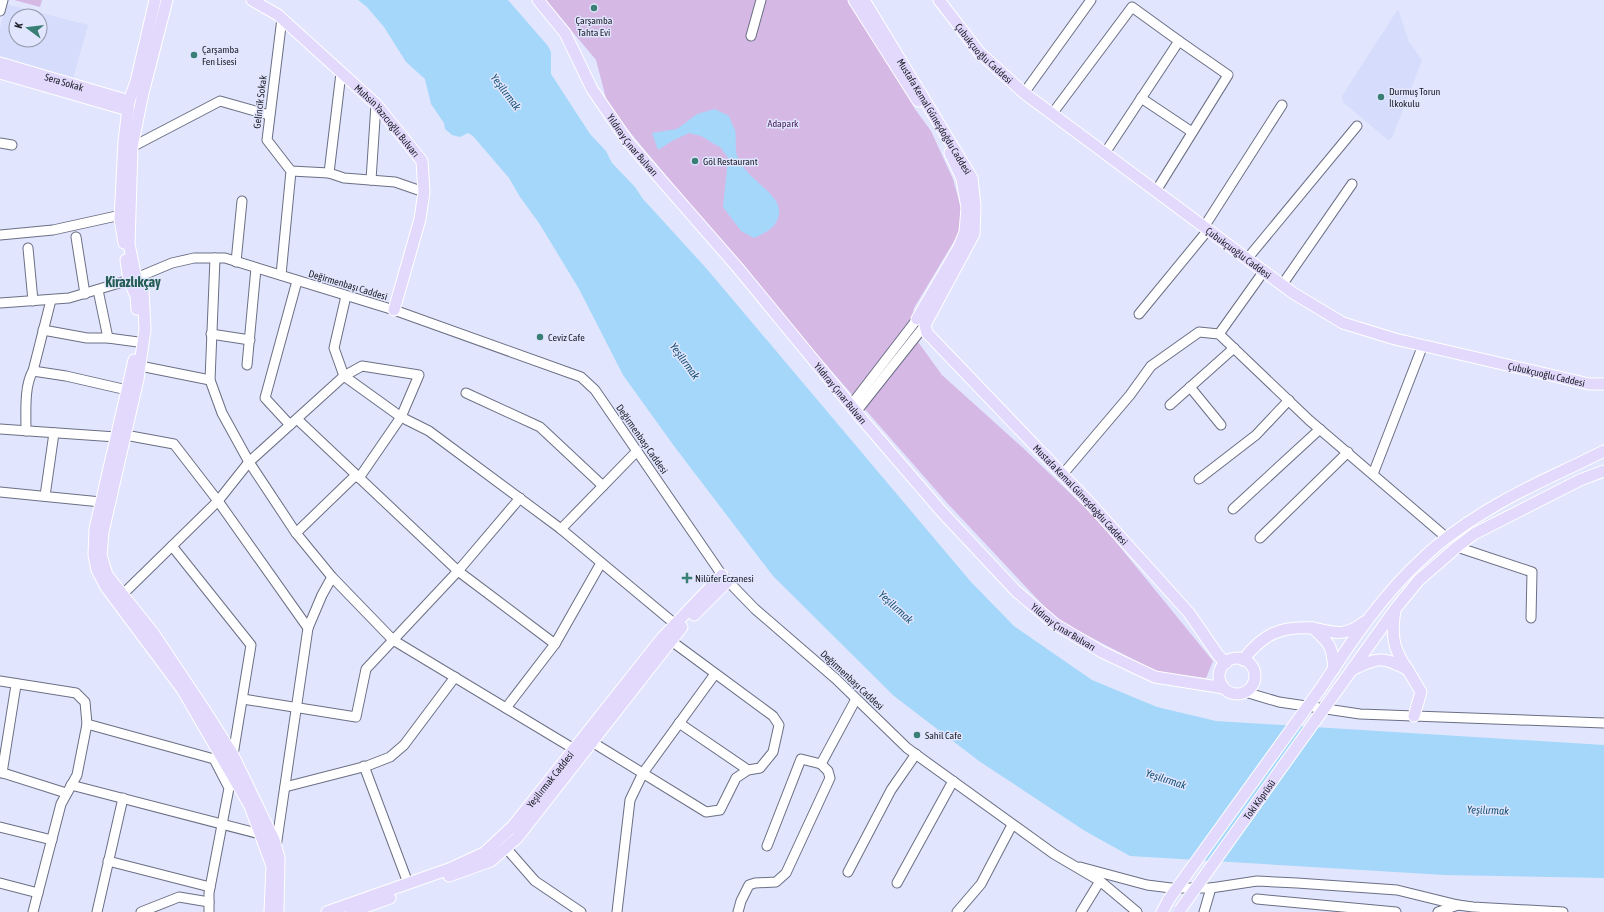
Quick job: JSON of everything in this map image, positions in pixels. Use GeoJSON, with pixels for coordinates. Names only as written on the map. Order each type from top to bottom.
{"type":"FeatureCollection","features":[{"type":"Feature","properties":{"kind":"main road"},"geometry":{"type":"LineString","coordinates":[[154,0],[136,82],[128,106],[124,141],[121,216],[136,296],[140,332],[127,390],[121,436],[103,532],[102,555],[107,575],[154,634],[233,755],[274,840],[279,858],[278,912]]}},
{"type":"Feature","properties":{"kind":"main road"},"geometry":{"type":"LineString","coordinates":[[167,0],[143,93],[132,147],[129,244],[132,279],[143,291],[145,329],[140,366],[101,502],[95,529],[94,554],[96,570],[106,587],[182,688],[250,806],[272,866],[270,912]]}},
{"type":"Feature","properties":{"kind":"main road","name":"Muhsin Yazıcıoğlu Bulvarı"},"geometry":{"type":"LineString","coordinates":[[252,0],[282,18],[376,104],[422,161],[424,192],[420,219],[394,310]]}},
{"type":"Feature","properties":{"kind":"main road","name":"Yıldıray Çınar Bulvarı"},"geometry":{"type":"LineString","coordinates":[[538,0],[565,33],[592,89],[629,143],[738,268],[942,512],[1010,585],[1055,624],[1102,652],[1155,676],[1224,688]]}},
{"type":"Feature","properties":{"kind":"main road"},"geometry":{"type":"LineString","coordinates":[[854,0],[866,8],[903,79],[944,142],[962,179],[966,204],[965,232],[921,326]]}},
{"type":"Feature","properties":{"kind":"main road","name":"Çubukçuoğlu Caddesi"},"geometry":{"type":"LineString","coordinates":[[939,0],[979,52],[1024,93],[1293,293],[1343,323],[1395,339],[1589,384],[1604,384]]}},
{"type":"Feature","properties":{"kind":"main road","name":"Sera Sokak"},"geometry":{"type":"LineString","coordinates":[[0,63],[128,106]]}},
{"type":"Feature","properties":{"kind":"main road","name":"Sera Sokak"},"geometry":{"type":"LineString","coordinates":[[0,73],[128,106]]}},
{"type":"Feature","properties":{"kind":"main road","name":"Mustafa Kemal Güneşdoğdu Caddesi"},"geometry":{"type":"LineString","coordinates":[[921,326],[1063,474],[1189,613],[1218,655],[1226,663]]}},
{"type":"Feature","properties":{"kind":"main road"},"geometry":{"type":"LineString","coordinates":[[1162,912],[1169,899],[1372,615],[1395,586],[1424,556],[1447,538],[1499,504],[1604,452]]}},
{"type":"Feature","properties":{"kind":"main road","name":"Toki Köprüsü"},"geometry":{"type":"LineString","coordinates":[[1179,911],[1351,670],[1418,580],[1474,534],[1580,480],[1604,471]]}},
{"type":"Feature","properties":{"kind":"main road","name":"Yeşilırmak Caddesi"},"geometry":{"type":"LineString","coordinates":[[327,912],[448,869],[484,853],[513,826],[674,624],[725,578]]}},
{"type":"Feature","properties":{"kind":"main road","name":"Yeşilırmak Caddesi"},"geometry":{"type":"LineString","coordinates":[[351,912],[491,861],[506,848],[517,838],[670,640],[725,578]]}},
{"type":"Feature","properties":{"kind":"main road"},"geometry":{"type":"LineString","coordinates":[[1396,608],[1392,628],[1393,642],[1400,660],[1408,670],[1421,692],[1414,716]]}},
{"type":"Feature","properties":{"kind":"main road"},"geometry":{"type":"LineString","coordinates":[[1243,660],[1254,645],[1269,635],[1297,627],[1344,633],[1356,628],[1372,615]]}},
{"type":"Feature","properties":{"kind":"main road"},"geometry":{"type":"LineString","coordinates":[[1313,628],[1329,642],[1334,669]]}},
{"type":"Feature","properties":{"kind":"main road"},"geometry":{"type":"LineString","coordinates":[[1351,670],[1376,659],[1386,659],[1408,670]]}},
{"type":"Feature","properties":{"kind":"main road"},"geometry":{"type":"LineString","coordinates":[[1231,660],[1243,660],[1252,667],[1254,672],[1253,684],[1245,692],[1234,694],[1224,688],[1221,684],[1220,672],[1226,663],[1231,660]]}},
{"type":"Feature","properties":{"kind":"street"},"geometry":{"type":"LineString","coordinates":[[0,11],[3,0]]}},
{"type":"Feature","properties":{"kind":"street"},"geometry":{"type":"LineString","coordinates":[[751,36],[761,0]]}},
{"type":"Feature","properties":{"kind":"street"},"geometry":{"type":"LineString","coordinates":[[1024,93],[1090,0]]}},
{"type":"Feature","properties":{"kind":"street"},"geometry":{"type":"LineString","coordinates":[[1052,114],[1132,7],[1228,75],[1156,191]]}},
{"type":"Feature","properties":{"kind":"street","name":"Gelincik Sokak"},"geometry":{"type":"LineString","coordinates":[[282,18],[267,140],[291,170]]}},
{"type":"Feature","properties":{"kind":"street"},"geometry":{"type":"LineString","coordinates":[[1105,153],[1179,41]]}},
{"type":"Feature","properties":{"kind":"street"},"geometry":{"type":"LineString","coordinates":[[329,173],[342,73]]}},
{"type":"Feature","properties":{"kind":"street"},"geometry":{"type":"LineString","coordinates":[[1142,98],[1192,132]]}},
{"type":"Feature","properties":{"kind":"street"},"geometry":{"type":"LineString","coordinates":[[132,147],[220,101],[269,115]]}},
{"type":"Feature","properties":{"kind":"street"},"geometry":{"type":"LineString","coordinates":[[371,180],[376,104]]}},
{"type":"Feature","properties":{"kind":"street"},"geometry":{"type":"LineString","coordinates":[[1139,314],[1206,228],[1282,105]]}},
{"type":"Feature","properties":{"kind":"street"},"geometry":{"type":"LineString","coordinates":[[1247,259],[1358,126]]}},
{"type":"Feature","properties":{"kind":"street"},"geometry":{"type":"LineString","coordinates":[[0,143],[12,145]]}},
{"type":"Feature","properties":{"kind":"street"},"geometry":{"type":"LineString","coordinates":[[281,275],[291,170],[329,173],[344,178],[395,182],[424,192]]}},
{"type":"Feature","properties":{"kind":"street"},"geometry":{"type":"LineString","coordinates":[[1282,285],[1352,184]]}},
{"type":"Feature","properties":{"kind":"street"},"geometry":{"type":"LineString","coordinates":[[236,262],[242,201]]}},
{"type":"Feature","properties":{"kind":"street"},"geometry":{"type":"LineString","coordinates":[[0,235],[53,230],[121,216]]}},
{"type":"Feature","properties":{"kind":"street"},"geometry":{"type":"LineString","coordinates":[[76,237],[85,294]]}},
{"type":"Feature","properties":{"kind":"street"},"geometry":{"type":"LineString","coordinates":[[28,248],[33,301]]}},
{"type":"Feature","properties":{"kind":"street","name":"Değirmenbaşı Caddesi"},"geometry":{"type":"LineString","coordinates":[[0,303],[69,298],[132,279],[172,263],[194,258],[225,258],[394,310],[581,377],[595,390],[725,578],[755,609],[856,699],[907,748],[1012,825],[1069,864],[1100,881],[1137,912]]}},
{"type":"Feature","properties":{"kind":"street"},"geometry":{"type":"LineString","coordinates":[[215,258],[210,380],[222,413],[249,462],[296,533],[332,577],[393,640],[574,749]]}},
{"type":"Feature","properties":{"kind":"street"},"geometry":{"type":"LineString","coordinates":[[247,365],[256,268]]}},
{"type":"Feature","properties":{"kind":"street"},"geometry":{"type":"LineString","coordinates":[[1219,334],[1264,271]]}},
{"type":"Feature","properties":{"kind":"street"},"geometry":{"type":"LineString","coordinates":[[297,281],[265,398],[358,476],[458,571],[555,644]]}},
{"type":"Feature","properties":{"kind":"street"},"geometry":{"type":"LineString","coordinates":[[98,290],[108,338]]}},
{"type":"Feature","properties":{"kind":"street"},"geometry":{"type":"LineString","coordinates":[[346,296],[334,348],[344,376],[401,417],[429,432],[520,498],[561,529],[674,624]]}},
{"type":"Feature","properties":{"kind":"street"},"geometry":{"type":"LineString","coordinates":[[26,431],[26,406],[29,377],[33,371],[50,300]]}},
{"type":"Feature","properties":{"kind":"street"},"geometry":{"type":"LineString","coordinates":[[854,408],[921,326]]}},
{"type":"Feature","properties":{"kind":"street"},"geometry":{"type":"LineString","coordinates":[[43,330],[87,338],[108,338],[138,342]]}},
{"type":"Feature","properties":{"kind":"street"},"geometry":{"type":"LineString","coordinates":[[1063,474],[1130,395],[1151,366],[1199,332],[1219,334],[1320,429],[1447,538]]}},
{"type":"Feature","properties":{"kind":"street"},"geometry":{"type":"LineString","coordinates":[[211,334],[250,340]]}},
{"type":"Feature","properties":{"kind":"street"},"geometry":{"type":"LineString","coordinates":[[1373,474],[1423,345]]}},
{"type":"Feature","properties":{"kind":"street"},"geometry":{"type":"LineString","coordinates":[[1170,405],[1234,348]]}},
{"type":"Feature","properties":{"kind":"street"},"geometry":{"type":"LineString","coordinates":[[140,366],[210,380]]}},
{"type":"Feature","properties":{"kind":"street"},"geometry":{"type":"LineString","coordinates":[[123,594],[218,500],[249,462],[344,376],[362,366],[419,376],[401,417],[358,476],[296,533]]}},
{"type":"Feature","properties":{"kind":"street"},"geometry":{"type":"LineString","coordinates":[[33,371],[66,376],[127,390]]}},
{"type":"Feature","properties":{"kind":"street"},"geometry":{"type":"LineString","coordinates":[[1190,387],[1221,425]]}},
{"type":"Feature","properties":{"kind":"street"},"geometry":{"type":"LineString","coordinates":[[466,394],[540,426],[603,486]]}},
{"type":"Feature","properties":{"kind":"street"},"geometry":{"type":"LineString","coordinates":[[1199,479],[1256,435],[1288,400]]}},
{"type":"Feature","properties":{"kind":"street"},"geometry":{"type":"LineString","coordinates":[[1233,509],[1320,429]]}},
{"type":"Feature","properties":{"kind":"street"},"geometry":{"type":"LineString","coordinates":[[0,430],[121,436],[174,444],[218,500],[308,628]]}},
{"type":"Feature","properties":{"kind":"street"},"geometry":{"type":"LineString","coordinates":[[45,496],[54,433]]}},
{"type":"Feature","properties":{"kind":"street"},"geometry":{"type":"LineString","coordinates":[[561,529],[637,451]]}},
{"type":"Feature","properties":{"kind":"street"},"geometry":{"type":"LineString","coordinates":[[1260,538],[1348,452]]}},
{"type":"Feature","properties":{"kind":"street"},"geometry":{"type":"LineString","coordinates":[[0,492],[101,502]]}},
{"type":"Feature","properties":{"kind":"street"},"geometry":{"type":"LineString","coordinates":[[243,698],[356,717],[366,669],[458,571],[520,498]]}},
{"type":"Feature","properties":{"kind":"street"},"geometry":{"type":"LineString","coordinates":[[172,546],[250,645],[233,755]]}},
{"type":"Feature","properties":{"kind":"street"},"geometry":{"type":"LineString","coordinates":[[1457,547],[1532,572],[1531,618]]}},
{"type":"Feature","properties":{"kind":"street"},"geometry":{"type":"LineString","coordinates":[[506,708],[555,644],[601,563]]}},
{"type":"Feature","properties":{"kind":"street"},"geometry":{"type":"LineString","coordinates":[[276,847],[308,628],[322,595],[332,577]]}},
{"type":"Feature","properties":{"kind":"street"},"geometry":{"type":"LineString","coordinates":[[592,742],[706,812],[720,810],[736,778],[748,770],[760,768],[773,752],[779,725],[773,716],[670,640]]}},
{"type":"Feature","properties":{"kind":"street"},"geometry":{"type":"LineString","coordinates":[[617,912],[630,800],[643,773],[715,674]]}},
{"type":"Feature","properties":{"kind":"street"},"geometry":{"type":"LineString","coordinates":[[285,787],[364,766],[390,757],[404,745],[454,677]]}},
{"type":"Feature","properties":{"kind":"street"},"geometry":{"type":"LineString","coordinates":[[0,681],[76,693],[85,702],[87,724],[77,775],[61,804],[33,912]]}},
{"type":"Feature","properties":{"kind":"street"},"geometry":{"type":"LineString","coordinates":[[16,685],[1,772],[66,794]]}},
{"type":"Feature","properties":{"kind":"street"},"geometry":{"type":"LineString","coordinates":[[1245,692],[1279,702],[1360,714],[1604,723]]}},
{"type":"Feature","properties":{"kind":"street"},"geometry":{"type":"LineString","coordinates":[[821,764],[856,699]]}},
{"type":"Feature","properties":{"kind":"street"},"geometry":{"type":"LineString","coordinates":[[679,723],[748,770]]}},
{"type":"Feature","properties":{"kind":"street"},"geometry":{"type":"LineString","coordinates":[[87,724],[214,759],[229,788],[210,887],[209,912]]}},
{"type":"Feature","properties":{"kind":"street"},"geometry":{"type":"LineString","coordinates":[[848,872],[892,790],[916,754]]}},
{"type":"Feature","properties":{"kind":"street"},"geometry":{"type":"LineString","coordinates":[[738,912],[741,901],[749,885],[755,883],[776,882],[786,873],[830,778],[828,772],[821,764],[801,759],[767,846]]}},
{"type":"Feature","properties":{"kind":"street"},"geometry":{"type":"LineString","coordinates":[[364,766],[408,883]]}},
{"type":"Feature","properties":{"kind":"street"},"geometry":{"type":"LineString","coordinates":[[897,883],[953,781]]}},
{"type":"Feature","properties":{"kind":"street"},"geometry":{"type":"LineString","coordinates":[[71,785],[260,834]]}},
{"type":"Feature","properties":{"kind":"street"},"geometry":{"type":"LineString","coordinates":[[97,912],[123,798]]}},
{"type":"Feature","properties":{"kind":"street"},"geometry":{"type":"LineString","coordinates":[[957,912],[981,884],[1012,825]]}},
{"type":"Feature","properties":{"kind":"street"},"geometry":{"type":"LineString","coordinates":[[0,826],[52,840]]}},
{"type":"Feature","properties":{"kind":"street"},"geometry":{"type":"LineString","coordinates":[[506,848],[535,881],[580,912]]}},
{"type":"Feature","properties":{"kind":"street"},"geometry":{"type":"LineString","coordinates":[[108,861],[210,887]]}},
{"type":"Feature","properties":{"kind":"street"},"geometry":{"type":"LineString","coordinates":[[1069,864],[1147,885],[1171,888],[1211,888],[1257,881],[1397,890],[1458,905],[1563,912]]}},
{"type":"Feature","properties":{"kind":"street"},"geometry":{"type":"LineString","coordinates":[[1081,912],[1100,881]]}},
{"type":"Feature","properties":{"kind":"street"},"geometry":{"type":"LineString","coordinates":[[0,884],[38,893]]}},
{"type":"Feature","properties":{"kind":"street"},"geometry":{"type":"LineString","coordinates":[[1204,912],[1211,888]]}},
{"type":"Feature","properties":{"kind":"street"},"geometry":{"type":"LineString","coordinates":[[141,912],[179,897],[209,902]]}},
{"type":"Feature","properties":{"kind":"street"},"geometry":{"type":"LineString","coordinates":[[1258,899],[1396,912]]}},
{"type":"Feature","properties":{"kind":"street"},"geometry":{"type":"LineString","coordinates":[[1438,912],[1458,905]]}},
{"type":"Feature","properties":{"kind":"shaded area"},"geometry":{"type":"Polygon","coordinates":[[[6,4],[22,8],[8,8],[8,48],[48,48],[48,15],[88,25],[73,79],[0,60],[0,28],[6,4]]]}},
{"type":"Feature","properties":{"kind":"shaded area"},"geometry":{"type":"Polygon","coordinates":[[[1398,9],[1409,42],[1422,60],[1392,138],[1388,140],[1343,102],[1342,96],[1398,9]]]}},
{"type":"Feature","properties":{"kind":"green space"},"geometry":{"type":"Polygon","coordinates":[[[14,0],[42,0],[40,7],[14,0]]]}},
{"type":"Feature","properties":{"kind":"green space","name":"Adapark"},"geometry":{"type":"Polygon","coordinates":[[[546,0],[849,0],[871,29],[915,109],[931,131],[953,179],[961,208],[959,233],[914,308],[912,320],[913,335],[942,375],[1022,447],[1098,520],[1213,661],[1206,678],[1157,672],[1056,619],[949,505],[785,318],[608,106],[596,60],[546,0]]]}},
{"type":"Feature","properties":{"kind":"water","name":"Yeşilırmak"},"geometry":{"type":"Polygon","coordinates":[[[358,0],[508,0],[548,46],[551,52],[551,74],[590,134],[606,151],[612,163],[706,268],[971,582],[1014,626],[1092,680],[1157,707],[1216,721],[1604,745],[1604,878],[1445,875],[1130,856],[1085,831],[979,761],[894,696],[773,576],[674,446],[623,375],[579,289],[539,223],[520,197],[509,178],[473,136],[468,133],[460,137],[452,135],[445,129],[444,123],[431,104],[425,79],[406,62],[384,27],[367,7],[358,0]]]}},
{"type":"Feature","properties":{"kind":"water"},"geometry":{"type":"Polygon","coordinates":[[[715,109],[729,116],[735,130],[737,155],[742,166],[769,193],[775,200],[778,207],[779,214],[776,223],[766,232],[754,238],[741,231],[723,207],[728,158],[721,148],[701,136],[689,133],[658,150],[652,133],[677,129],[697,114],[715,109]]]}},
{"type":"Feature","properties":{"kind":"place","name":"Çarşamba Tahta Evi"},"geometry":{"type":"Point","coordinates":[594,8]}},
{"type":"Feature","properties":{"kind":"place","name":"Çarşamba Fen Lisesi"},"geometry":{"type":"Point","coordinates":[194,55]}},
{"type":"Feature","properties":{"kind":"place","name":"Durmuş Torun İlkokulu"},"geometry":{"type":"Point","coordinates":[1381,97]}},
{"type":"Feature","properties":{"kind":"place","name":"Göl Restaurant"},"geometry":{"type":"Point","coordinates":[695,161]}},
{"type":"Feature","properties":{"kind":"place","name":"Ceviz Cafe"},"geometry":{"type":"Point","coordinates":[540,337]}},
{"type":"Feature","properties":{"kind":"place","name":"Nilüfer Eczanesi"},"geometry":{"type":"Point","coordinates":[687,578]}},
{"type":"Feature","properties":{"kind":"place","name":"Sahil Cafe"},"geometry":{"type":"Point","coordinates":[917,735]}},
{"type":"Feature","properties":{"kind":"district","name":"Kirazlıkçay"},"geometry":{"type":"Point","coordinates":[133,282]}}]}
